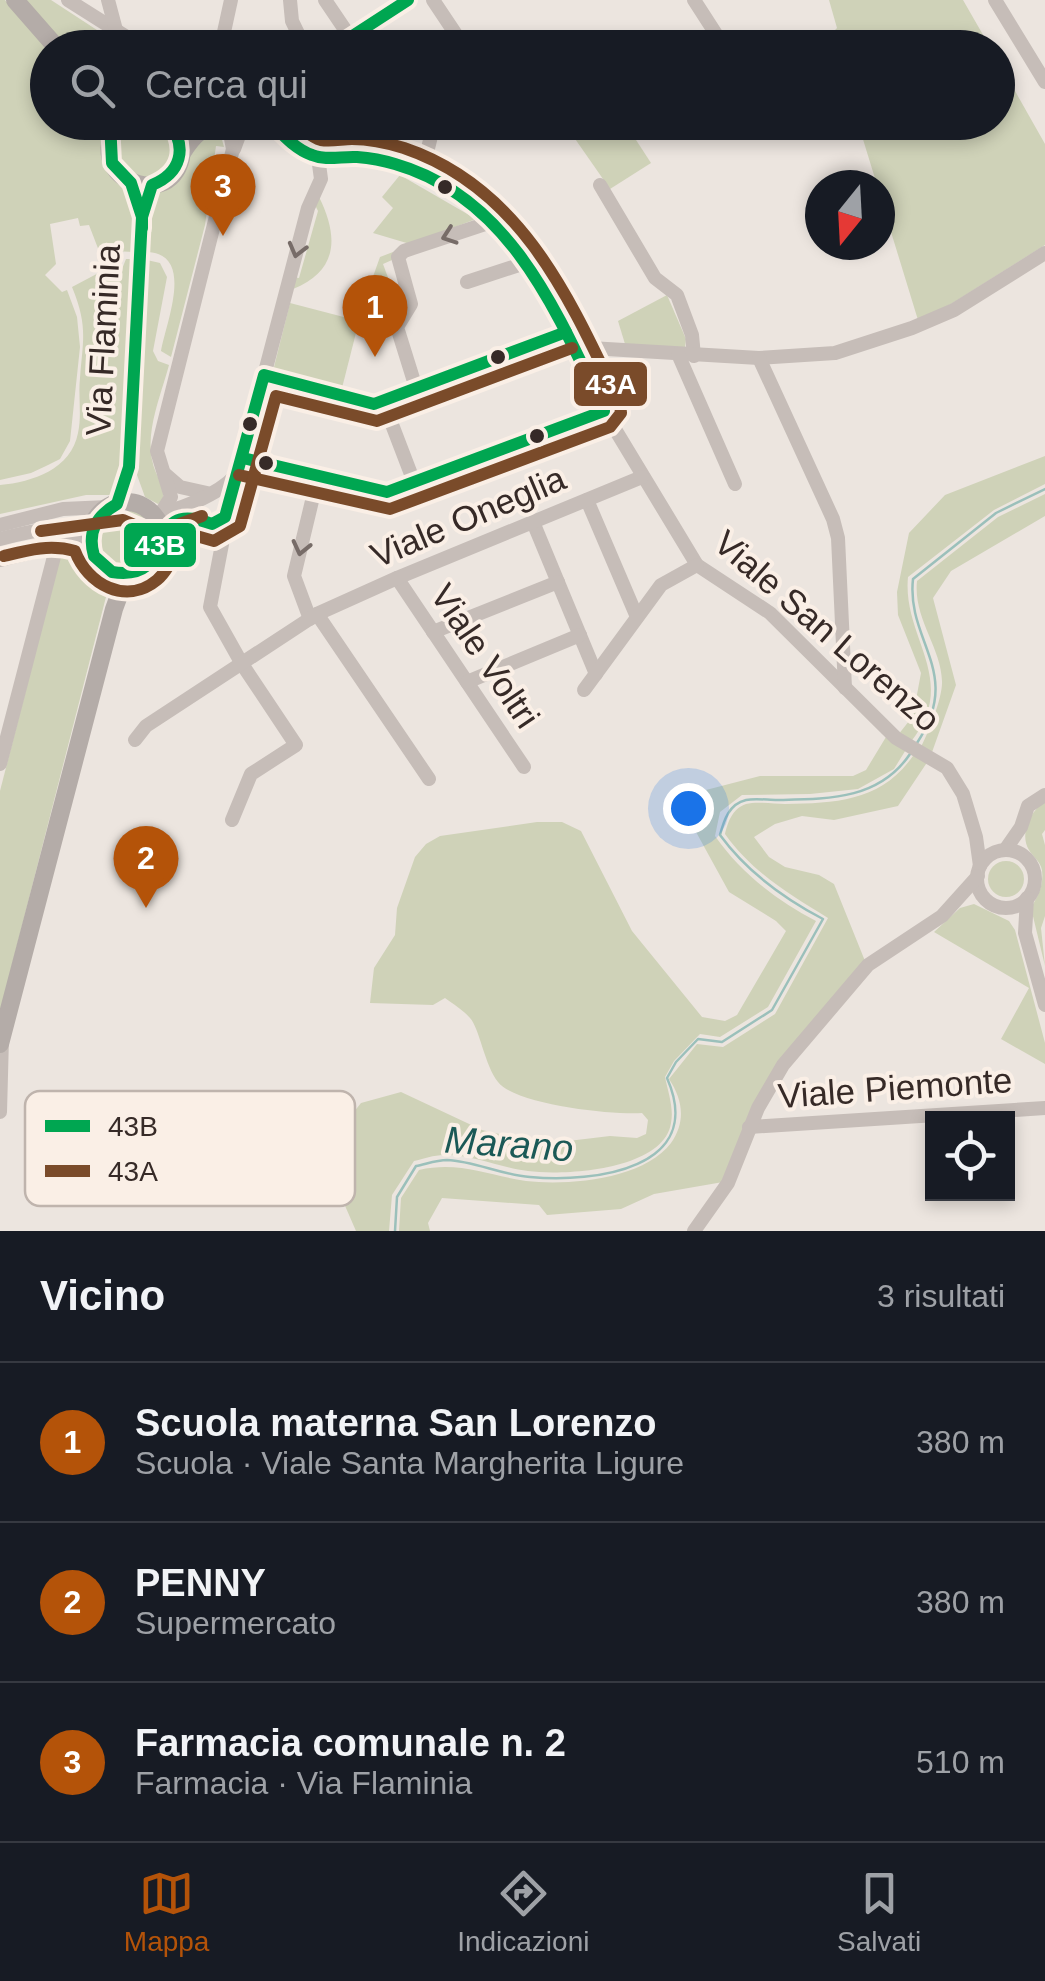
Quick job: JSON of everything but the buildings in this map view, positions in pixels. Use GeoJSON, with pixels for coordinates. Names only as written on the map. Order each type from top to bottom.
{"type":"FeatureCollection","features":[{"type":"Feature","properties":{"kind":"main road"},"geometry":{"type":"LineString","coordinates":[[15,0],[41,30]]}},
{"type":"Feature","properties":{"kind":"main road"},"geometry":{"type":"LineString","coordinates":[[360,30],[405,1]]}},
{"type":"Feature","properties":{"kind":"main road","name":"Via Flaminia"},"geometry":{"type":"LineString","coordinates":[[112,140],[112,163],[131,183],[142,217]]}},
{"type":"Feature","properties":{"kind":"main road"},"geometry":{"type":"LineString","coordinates":[[180,140],[182,153]]}},
{"type":"Feature","properties":{"kind":"main road"},"geometry":{"type":"LineString","coordinates":[[131,183],[152,185],[172,174],[191,140]]}},
{"type":"Feature","properties":{"kind":"main road","name":"Via Flaminia"},"geometry":{"type":"LineString","coordinates":[[152,185],[142,217],[129,467],[132,489],[152,511]]}},
{"type":"Feature","properties":{"kind":"main road","name":"Via Flaminia"},"geometry":{"type":"LineString","coordinates":[[112,505],[129,467]]}},
{"type":"Feature","properties":{"kind":"main road"},"geometry":{"type":"LineString","coordinates":[[1,1041],[114,609],[121,590],[135,573],[151,564],[160,548],[162,538],[152,511],[112,505],[94,520],[94,550],[110,586],[114,609]]}},
{"type":"Feature","properties":{"kind":"main road"},"geometry":{"type":"LineString","coordinates":[[94,550],[116,573],[135,573]]}},
{"type":"Feature","properties":{"kind":"street"},"geometry":{"type":"LineString","coordinates":[[68,0],[116,30]]}},
{"type":"Feature","properties":{"kind":"street"},"geometry":{"type":"LineString","coordinates":[[108,0],[116,30]]}},
{"type":"Feature","properties":{"kind":"street"},"geometry":{"type":"LineString","coordinates":[[224,30],[230,0]]}},
{"type":"Feature","properties":{"kind":"street"},"geometry":{"type":"LineString","coordinates":[[290,0],[296,30]]}},
{"type":"Feature","properties":{"kind":"street"},"geometry":{"type":"LineString","coordinates":[[325,0],[343,30]]}},
{"type":"Feature","properties":{"kind":"street"},"geometry":{"type":"LineString","coordinates":[[434,0],[453,30]]}},
{"type":"Feature","properties":{"kind":"street"},"geometry":{"type":"LineString","coordinates":[[694,0],[713,30]]}},
{"type":"Feature","properties":{"kind":"street"},"geometry":{"type":"LineString","coordinates":[[995,0],[1013,30]]}},
{"type":"Feature","properties":{"kind":"street"},"geometry":{"type":"LineString","coordinates":[[1015,33],[1045,82]]}},
{"type":"Feature","properties":{"kind":"street","name":"Via Flaminia"},"geometry":{"type":"LineString","coordinates":[[152,511],[171,497],[158,458],[160,435],[233,149],[231,140]]}},
{"type":"Feature","properties":{"kind":"street"},"geometry":{"type":"LineString","coordinates":[[233,149],[236,140]]}},
{"type":"Feature","properties":{"kind":"street"},"geometry":{"type":"LineString","coordinates":[[232,820],[251,774],[296,746],[210,607],[228,509],[308,208],[321,179],[318,158],[292,140]]}},
{"type":"Feature","properties":{"kind":"street"},"geometry":{"type":"LineString","coordinates":[[422,174],[430,140]]}},
{"type":"Feature","properties":{"kind":"street","name":"Viale San Lorenzo"},"geometry":{"type":"LineString","coordinates":[[318,158],[372,159],[422,174],[494,221],[528,262],[604,411],[696,565],[770,613],[896,738],[947,768],[955,779],[976,836],[979,871]]}},
{"type":"Feature","properties":{"kind":"street"},"geometry":{"type":"LineString","coordinates":[[600,184],[654,278],[677,294],[692,335],[694,356]]}},
{"type":"Feature","properties":{"kind":"street"},"geometry":{"type":"LineString","coordinates":[[416,388],[397,328],[410,304],[398,258],[404,251],[494,221]]}},
{"type":"Feature","properties":{"kind":"street"},"geometry":{"type":"LineString","coordinates":[[573,347],[759,358],[835,353],[954,310],[1045,253]]}},
{"type":"Feature","properties":{"kind":"street"},"geometry":{"type":"LineString","coordinates":[[467,282],[528,262]]}},
{"type":"Feature","properties":{"kind":"street"},"geometry":{"type":"LineString","coordinates":[[264,375],[374,404],[566,332]]}},
{"type":"Feature","properties":{"kind":"street"},"geometry":{"type":"LineString","coordinates":[[678,354],[734,484]]}},
{"type":"Feature","properties":{"kind":"street"},"geometry":{"type":"LineString","coordinates":[[759,358],[833,519],[838,538],[845,688]]}},
{"type":"Feature","properties":{"kind":"street"},"geometry":{"type":"LineString","coordinates":[[383,401],[414,482]]}},
{"type":"Feature","properties":{"kind":"street"},"geometry":{"type":"LineString","coordinates":[[241,464],[387,492],[604,411]]}},
{"type":"Feature","properties":{"kind":"street"},"geometry":{"type":"LineString","coordinates":[[222,546],[219,531],[197,512],[208,495],[241,464]]}},
{"type":"Feature","properties":{"kind":"street"},"geometry":{"type":"LineString","coordinates":[[162,471],[180,487],[224,497],[228,509],[222,521],[207,522],[188,515],[178,518],[162,538]]}},
{"type":"Feature","properties":{"kind":"street"},"geometry":{"type":"LineString","coordinates":[[318,476],[294,576],[314,616],[429,778]]}},
{"type":"Feature","properties":{"kind":"street","name":"Viale Oneglia"},"geometry":{"type":"LineString","coordinates":[[135,740],[146,726],[314,616],[642,477]]}},
{"type":"Feature","properties":{"kind":"street"},"geometry":{"type":"LineString","coordinates":[[152,511],[208,495]]}},
{"type":"Feature","properties":{"kind":"street"},"geometry":{"type":"LineString","coordinates":[[587,500],[637,617]]}},
{"type":"Feature","properties":{"kind":"street"},"geometry":{"type":"LineString","coordinates":[[0,525],[63,509],[112,505]]}},
{"type":"Feature","properties":{"kind":"street"},"geometry":{"type":"LineString","coordinates":[[533,522],[596,674]]}},
{"type":"Feature","properties":{"kind":"street"},"geometry":{"type":"LineString","coordinates":[[0,539],[46,527],[64,528],[94,550]]}},
{"type":"Feature","properties":{"kind":"street"},"geometry":{"type":"LineString","coordinates":[[0,560],[71,542],[94,550]]}},
{"type":"Feature","properties":{"kind":"street"},"geometry":{"type":"LineString","coordinates":[[0,764],[57,545]]}},
{"type":"Feature","properties":{"kind":"street"},"geometry":{"type":"LineString","coordinates":[[584,690],[661,585],[696,565]]}},
{"type":"Feature","properties":{"kind":"street","name":"Viale Voltri"},"geometry":{"type":"LineString","coordinates":[[397,578],[524,767]]}},
{"type":"Feature","properties":{"kind":"street"},"geometry":{"type":"LineString","coordinates":[[434,632],[558,582]]}},
{"type":"Feature","properties":{"kind":"street"},"geometry":{"type":"LineString","coordinates":[[467,682],[580,636]]}},
{"type":"Feature","properties":{"kind":"street"},"geometry":{"type":"LineString","coordinates":[[1025,933],[981,892],[979,871],[1021,827],[1028,806],[1045,795]]}},
{"type":"Feature","properties":{"kind":"street"},"geometry":{"type":"LineString","coordinates":[[1021,827],[1024,856],[1034,872],[1025,933],[1045,1005]]}},
{"type":"Feature","properties":{"kind":"street"},"geometry":{"type":"LineString","coordinates":[[976,836],[986,847],[1024,856]]}},
{"type":"Feature","properties":{"kind":"street","name":"Viale Piemonte"},"geometry":{"type":"LineString","coordinates":[[694,1231],[728,1183],[750,1127],[783,1065],[868,965],[955,906],[979,871]]}},
{"type":"Feature","properties":{"kind":"street"},"geometry":{"type":"LineString","coordinates":[[955,906],[971,901],[1012,907],[1028,898]]}},
{"type":"Feature","properties":{"kind":"street"},"geometry":{"type":"LineString","coordinates":[[0,1112],[1,1041]]}},
{"type":"Feature","properties":{"kind":"street","name":"Viale Piemonte"},"geometry":{"type":"LineString","coordinates":[[750,1127],[1045,1108]]}},
{"type":"Feature","properties":{"kind":"green space"},"geometry":{"type":"Polygon","coordinates":[[[0,0],[5,0],[31,30],[30,140],[108,140],[115,179],[127,191],[133,208],[133,252],[115,251],[115,268],[122,269],[126,259],[131,259],[122,460],[112,495],[86,495],[0,514],[0,485],[25,481],[49,471],[68,456],[78,433],[83,332],[72,287],[106,269],[89,225],[80,226],[78,218],[50,224],[56,264],[45,275],[62,292],[67,290],[77,317],[80,347],[70,441],[60,459],[31,473],[0,480],[0,0]]]}},
{"type":"Feature","properties":{"kind":"green space"},"geometry":{"type":"Polygon","coordinates":[[[26,0],[51,0],[97,30],[52,30],[26,0]]]}},
{"type":"Feature","properties":{"kind":"green space"},"geometry":{"type":"Polygon","coordinates":[[[829,0],[963,0],[980,30],[835,30],[829,0]]]}},
{"type":"Feature","properties":{"kind":"green space"},"geometry":{"type":"Polygon","coordinates":[[[1015,91],[1045,144],[1045,245],[951,304],[918,320],[895,245],[895,170],[872,170],[863,140],[1015,140],[1015,91]]]}},
{"type":"Feature","properties":{"kind":"green space"},"geometry":{"type":"Polygon","coordinates":[[[120,140],[172,140],[172,160],[157,175],[135,175],[120,160],[120,140]]]}},
{"type":"Feature","properties":{"kind":"green space"},"geometry":{"type":"Polygon","coordinates":[[[204,140],[222,140],[224,147],[216,146],[205,225],[171,357],[161,351],[174,277],[171,265],[162,256],[148,252],[150,216],[157,194],[186,155],[204,140]]]}},
{"type":"Feature","properties":{"kind":"green space"},"geometry":{"type":"Polygon","coordinates":[[[576,140],[636,140],[651,163],[610,189],[576,140]]]}},
{"type":"Feature","properties":{"kind":"green space"},"geometry":{"type":"Polygon","coordinates":[[[400,175],[476,219],[410,244],[373,233],[393,208],[382,197],[400,175]]]}},
{"type":"Feature","properties":{"kind":"green space"},"geometry":{"type":"Polygon","coordinates":[[[319,197],[330,226],[330,251],[319,273],[293,289],[293,277],[299,278],[318,211],[314,203],[319,197]]]}},
{"type":"Feature","properties":{"kind":"green space"},"geometry":{"type":"Polygon","coordinates":[[[393,252],[392,260],[383,264],[397,302],[387,318],[371,304],[370,285],[380,257],[393,252]]]}},
{"type":"Feature","properties":{"kind":"green space"},"geometry":{"type":"Polygon","coordinates":[[[147,260],[160,263],[167,277],[153,351],[158,361],[169,365],[152,428],[152,459],[165,488],[158,504],[145,497],[137,475],[147,260]]]}},
{"type":"Feature","properties":{"kind":"green space"},"geometry":{"type":"Polygon","coordinates":[[[667,295],[686,339],[685,348],[625,344],[618,321],[667,295]]]}},
{"type":"Feature","properties":{"kind":"green space"},"geometry":{"type":"Polygon","coordinates":[[[290,303],[359,321],[342,388],[273,371],[290,303]]]}},
{"type":"Feature","properties":{"kind":"green space"},"geometry":{"type":"Polygon","coordinates":[[[1045,456],[1045,484],[994,510],[908,577],[908,599],[930,679],[924,720],[910,743],[898,735],[913,716],[921,673],[898,615],[897,592],[909,533],[945,495],[1045,456]]]}},
{"type":"Feature","properties":{"kind":"green space"},"geometry":{"type":"Polygon","coordinates":[[[1045,494],[1045,516],[951,571],[933,598],[956,685],[931,755],[920,749],[938,706],[942,681],[919,607],[917,581],[998,517],[1045,494]]]}},
{"type":"Feature","properties":{"kind":"green space"},"geometry":{"type":"Polygon","coordinates":[[[126,510],[146,518],[154,538],[146,558],[126,566],[106,558],[98,538],[106,518],[126,510]]]}},
{"type":"Feature","properties":{"kind":"green space"},"geometry":{"type":"Polygon","coordinates":[[[76,547],[95,567],[107,593],[0,1012],[0,791],[62,549],[76,547]]]}},
{"type":"Feature","properties":{"kind":"green space"},"geometry":{"type":"Polygon","coordinates":[[[886,737],[907,748],[894,769],[858,789],[742,795],[720,812],[715,836],[736,862],[773,895],[816,921],[768,1007],[720,1037],[700,1034],[674,1061],[665,1077],[671,1123],[664,1139],[651,1151],[610,1166],[565,1172],[528,1171],[454,1155],[414,1161],[392,1195],[389,1231],[356,1231],[345,1206],[355,1206],[355,1110],[361,1103],[401,1092],[482,1130],[543,1144],[610,1136],[637,1138],[646,1134],[648,1120],[642,1113],[566,1107],[508,1090],[493,1075],[473,1023],[445,998],[433,1005],[370,1003],[374,968],[395,935],[397,908],[415,857],[426,844],[440,836],[537,822],[562,822],[581,831],[632,931],[702,1017],[725,1021],[737,1015],[786,931],[729,892],[690,821],[695,798],[702,791],[760,776],[853,776],[866,770],[886,737]]]}},
{"type":"Feature","properties":{"kind":"green space"},"geometry":{"type":"Polygon","coordinates":[[[915,753],[928,761],[898,806],[834,820],[802,816],[775,824],[754,837],[769,857],[785,867],[819,875],[834,884],[865,961],[779,1063],[723,1182],[654,1194],[621,1209],[547,1215],[539,1205],[442,1198],[428,1223],[430,1231],[399,1231],[401,1198],[419,1170],[460,1168],[526,1181],[584,1181],[625,1172],[659,1155],[676,1135],[681,1119],[680,1103],[669,1079],[697,1044],[723,1047],[775,1014],[828,918],[785,891],[747,860],[725,834],[731,816],[750,803],[824,802],[858,796],[889,781],[915,753]]]}},
{"type":"Feature","properties":{"kind":"green space"},"geometry":{"type":"Polygon","coordinates":[[[1045,801],[1045,916],[1041,928],[1045,966],[1031,908],[1041,885],[1042,870],[1025,837],[1031,816],[1045,801]]]}},
{"type":"Feature","properties":{"kind":"green space"},"geometry":{"type":"Polygon","coordinates":[[[1006,861],[1019,866],[1024,879],[1019,892],[1006,897],[993,892],[988,879],[993,866],[1006,861]]]}},
{"type":"Feature","properties":{"kind":"green space"},"geometry":{"type":"Polygon","coordinates":[[[974,904],[1009,921],[1015,930],[1045,1043],[1045,1064],[1001,1039],[1029,988],[934,932],[960,908],[974,904]]]}},
{"type":"Feature","properties":{"kind":"waterway","name":"Marano"},"geometry":{"type":"LineString","coordinates":[[917,743],[930,718],[935,677],[917,621],[913,579],[996,513],[1045,489]]}},
{"type":"Feature","properties":{"kind":"waterway","name":"Marano"},"geometry":{"type":"LineString","coordinates":[[395,1231],[397,1197],[416,1166],[447,1160],[520,1176],[584,1177],[638,1164],[658,1151],[671,1133],[675,1109],[667,1078],[676,1062],[698,1039],[722,1042],[772,1010],[823,919],[767,883],[742,861],[720,835],[728,813],[746,800],[833,797],[868,789],[897,769],[910,754]]}},
{"type":"Feature","properties":{"kind":"transit line","name":"43B"},"geometry":{"type":"LineString","coordinates":[[362,30],[408,0]]}},
{"type":"Feature","properties":{"kind":"transit line","name":"43B"},"geometry":{"type":"LineString","coordinates":[[111,140],[112,163],[131,183],[142,228]]}},
{"type":"Feature","properties":{"kind":"transit line","name":"43B"},"geometry":{"type":"LineString","coordinates":[[178,140],[180,150],[175,167],[152,185],[142,217],[129,467],[117,504],[99,519],[93,532],[94,556],[112,572],[134,572],[147,565],[176,521],[190,518],[212,524],[225,517],[264,375],[374,404],[566,332]]}},
{"type":"Feature","properties":{"kind":"transit line","name":"43B"},"geometry":{"type":"LineString","coordinates":[[243,458],[387,492],[604,411],[548,298],[499,231],[470,203],[435,180],[395,164],[362,157],[317,157],[289,140]]}},
{"type":"Feature","properties":{"kind":"transit line","name":"43A"},"geometry":{"type":"LineString","coordinates":[[321,140],[342,140]]}},
{"type":"Feature","properties":{"kind":"transit line","name":"43A"},"geometry":{"type":"LineString","coordinates":[[239,475],[390,509],[610,427],[621,413],[601,364],[561,287],[511,219],[480,190],[445,166],[404,148],[365,140]]}},
{"type":"Feature","properties":{"kind":"transit line","name":"43A"},"geometry":{"type":"LineString","coordinates":[[4,556],[48,548],[75,551],[89,573],[109,588],[145,588],[166,570],[186,533],[214,541],[240,526],[276,396],[377,421],[572,348]]}},
{"type":"Feature","properties":{"kind":"transit line","name":"43A"},"geometry":{"type":"LineString","coordinates":[[41,531],[123,520],[146,530],[163,530],[202,516]]}},
{"type":"Feature","properties":{"kind":"place","name":"Farmacia comunale n. 2"},"geometry":{"type":"Point","coordinates":[223,236]}},
{"type":"Feature","properties":{"kind":"place","name":"Scuola materna San Lorenzo"},"geometry":{"type":"Point","coordinates":[375,357]}},
{"type":"Feature","properties":{"kind":"place","name":"PENNY"},"geometry":{"type":"Point","coordinates":[146,908]}}]}
